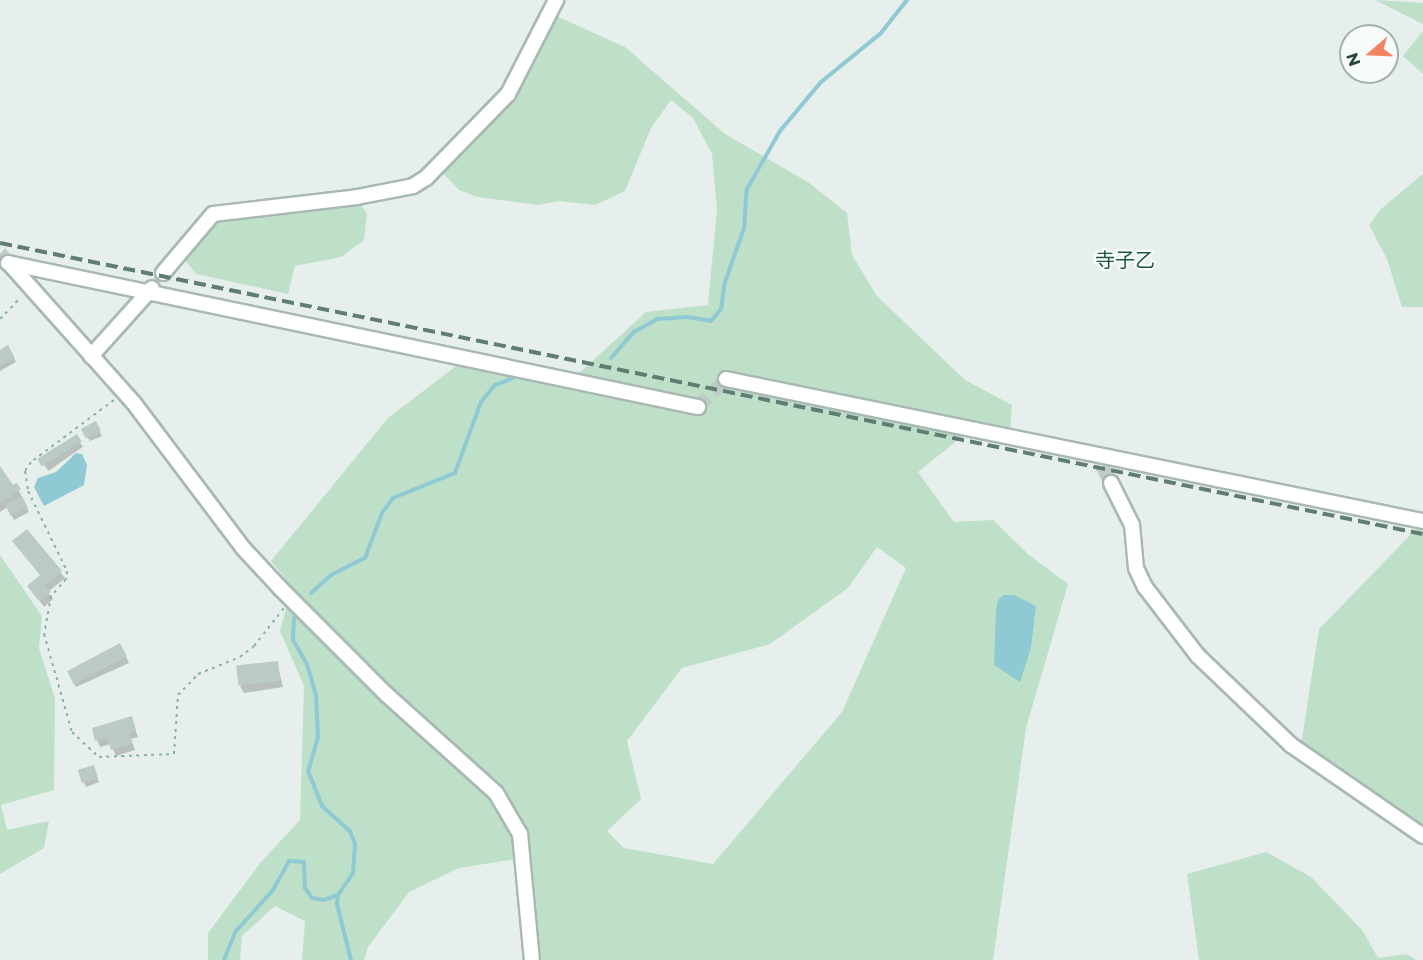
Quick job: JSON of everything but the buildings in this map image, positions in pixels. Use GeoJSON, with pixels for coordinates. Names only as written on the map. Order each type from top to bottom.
{"type":"FeatureCollection","features":[{"type":"Feature","properties":{"kind":"street"},"geometry":{"type":"LineString","coordinates":[[163,273],[213,214],[357,197],[413,186],[426,178],[508,94],[556,0]]}},
{"type":"Feature","properties":{"kind":"street"},"geometry":{"type":"LineString","coordinates":[[5,263],[124,393],[243,548],[387,694],[496,793],[520,834],[532,960]]}},
{"type":"Feature","properties":{"kind":"street"},"geometry":{"type":"LineString","coordinates":[[5,263],[151,290],[698,407]]}},
{"type":"Feature","properties":{"kind":"street"},"geometry":{"type":"LineString","coordinates":[[91,356],[151,290]]}},
{"type":"Feature","properties":{"kind":"street"},"geometry":{"type":"LineString","coordinates":[[726,380],[1102,462],[1423,521]]}},
{"type":"Feature","properties":{"kind":"street"},"geometry":{"type":"LineString","coordinates":[[1111,483],[1132,525],[1136,568],[1145,587],[1198,656],[1291,745],[1423,836]]}},
{"type":"Feature","properties":{"kind":"path"},"geometry":{"type":"LineString","coordinates":[[0,319],[30,288]]}},
{"type":"Feature","properties":{"kind":"path"},"geometry":{"type":"LineString","coordinates":[[124,393],[30,462],[25,471],[28,491],[67,571],[66,579],[51,596],[44,634],[72,732],[99,756],[174,754],[178,695],[198,674],[240,657],[254,646],[291,599]]}},
{"type":"Feature","properties":{"kind":"green space"},"geometry":{"type":"Polygon","coordinates":[[[1375,0],[1423,3],[1423,24],[1375,0]]]}},
{"type":"Feature","properties":{"kind":"green space"},"geometry":{"type":"Polygon","coordinates":[[[554,15],[625,47],[725,134],[808,182],[847,213],[852,255],[877,296],[965,380],[1012,405],[1010,433],[975,426],[918,472],[954,522],[993,520],[1029,555],[1068,584],[1026,728],[993,960],[526,960],[516,859],[459,868],[409,892],[368,947],[364,960],[302,960],[305,921],[275,906],[242,936],[240,960],[208,960],[208,933],[261,862],[300,820],[304,686],[280,631],[292,587],[271,561],[388,418],[464,360],[566,385],[646,312],[708,305],[717,209],[712,154],[693,118],[671,100],[651,128],[625,191],[595,205],[559,201],[538,205],[477,197],[459,190],[441,171],[503,108],[554,15]],[[877,547],[848,588],[770,644],[682,668],[627,741],[641,799],[607,831],[624,848],[713,864],[842,712],[906,568],[877,547]]]}},
{"type":"Feature","properties":{"kind":"green space"},"geometry":{"type":"Polygon","coordinates":[[[1423,31],[1423,74],[1403,56],[1423,31]]]}},
{"type":"Feature","properties":{"kind":"green space"},"geometry":{"type":"Polygon","coordinates":[[[1423,174],[1423,307],[1402,307],[1387,259],[1369,225],[1381,209],[1423,174]]]}},
{"type":"Feature","properties":{"kind":"green space"},"geometry":{"type":"Polygon","coordinates":[[[358,200],[367,214],[364,240],[341,257],[295,266],[288,294],[196,274],[181,255],[218,216],[358,200]]]}},
{"type":"Feature","properties":{"kind":"green space"},"geometry":{"type":"Polygon","coordinates":[[[1423,522],[1423,844],[1299,758],[1319,629],[1423,522]]]}},
{"type":"Feature","properties":{"kind":"green space"},"geometry":{"type":"Polygon","coordinates":[[[0,555],[42,616],[39,648],[55,699],[54,790],[1,805],[7,830],[49,821],[44,848],[0,874],[0,555]]]}},
{"type":"Feature","properties":{"kind":"green space"},"geometry":{"type":"Polygon","coordinates":[[[1266,852],[1311,877],[1363,931],[1378,958],[1407,954],[1416,960],[1199,960],[1187,874],[1266,852]]]}},
{"type":"Feature","properties":{"kind":"water"},"geometry":{"type":"Polygon","coordinates":[[[76,453],[82,454],[87,465],[84,485],[44,506],[34,487],[38,478],[56,472],[76,453]]]}},
{"type":"Feature","properties":{"kind":"water"},"geometry":{"type":"Polygon","coordinates":[[[1004,595],[1014,595],[1036,606],[1031,648],[1020,682],[994,665],[996,611],[998,600],[1004,595]]]}},
{"type":"Feature","properties":{"kind":"waterway"},"geometry":{"type":"LineString","coordinates":[[611,358],[634,332],[657,319],[687,317],[711,321],[721,309],[725,282],[744,228],[747,189],[780,131],[821,82],[881,33],[907,0]]}},
{"type":"Feature","properties":{"kind":"waterway"},"geometry":{"type":"LineString","coordinates":[[311,593],[331,575],[365,558],[382,513],[393,498],[455,473],[481,402],[495,385],[513,378]]}},
{"type":"Feature","properties":{"kind":"waterway"},"geometry":{"type":"LineString","coordinates":[[294,618],[293,640],[307,664],[316,695],[318,737],[308,771],[322,806],[350,831],[355,844],[353,873],[338,895],[337,904],[351,960]]}},
{"type":"Feature","properties":{"kind":"waterway"},"geometry":{"type":"LineString","coordinates":[[224,960],[236,931],[273,890],[289,861],[304,862],[305,888],[312,898],[324,900],[338,895]]}},
{"type":"Feature","properties":{"kind":"tunnel"},"geometry":{"type":"LineString","coordinates":[[0,253],[9,263]]}},
{"type":"Feature","properties":{"kind":"tunnel"},"geometry":{"type":"LineString","coordinates":[[698,407],[726,379]]}},
{"type":"Feature","properties":{"kind":"tunnel"},"geometry":{"type":"LineString","coordinates":[[1102,466],[1111,483]]}},
{"type":"Feature","properties":{"kind":"railway"},"geometry":{"type":"LineString","coordinates":[[0,243],[1423,534]]}},
{"type":"Feature","properties":{"kind":"district","name":"寺子乙"},"geometry":{"type":"Point","coordinates":[1125,260]}}]}
